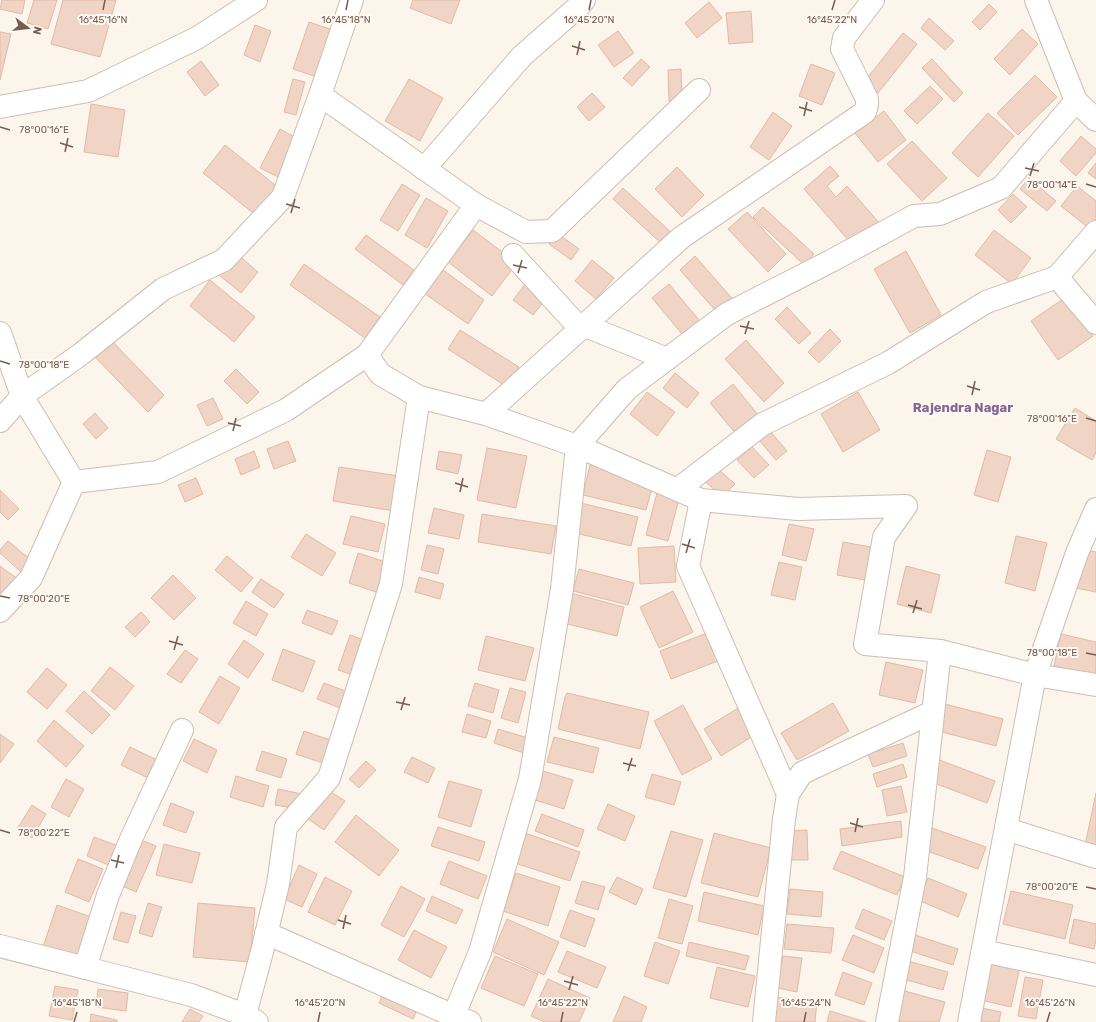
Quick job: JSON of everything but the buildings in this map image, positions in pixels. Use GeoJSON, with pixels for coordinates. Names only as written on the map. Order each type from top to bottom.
{"type":"FeatureCollection","features":[{"type":"Feature","properties":{"kind":"street"},"geometry":{"type":"LineString","coordinates":[[0,107],[88,91],[197,38],[256,0]]}},
{"type":"Feature","properties":{"kind":"street"},"geometry":{"type":"LineString","coordinates":[[424,169],[522,56],[584,0]]}},
{"type":"Feature","properties":{"kind":"street"},"geometry":{"type":"LineString","coordinates":[[486,414],[682,237],[865,112],[867,99],[842,49],[844,38],[873,0]]}},
{"type":"Feature","properties":{"kind":"street"},"geometry":{"type":"LineString","coordinates":[[1036,0],[1076,101],[1096,120]]}},
{"type":"Feature","properties":{"kind":"street"},"geometry":{"type":"LineString","coordinates":[[0,421],[22,396],[81,354],[163,289],[224,260],[283,197],[320,95],[346,1]]}},
{"type":"Feature","properties":{"kind":"street"},"geometry":{"type":"LineString","coordinates":[[320,95],[476,204],[526,232],[552,231],[699,90]]}},
{"type":"Feature","properties":{"kind":"street"},"geometry":{"type":"LineString","coordinates":[[266,933],[458,1020],[480,952],[530,779],[562,589],[577,446],[628,389],[728,314],[914,216],[940,214],[1001,188],[1076,101]]}},
{"type":"Feature","properties":{"kind":"street"},"geometry":{"type":"LineString","coordinates":[[74,482],[158,472],[286,410],[367,355],[476,204]]}},
{"type":"Feature","properties":{"kind":"street"},"geometry":{"type":"LineString","coordinates":[[678,490],[763,424],[888,363],[986,302],[1057,277],[1096,232]]}},
{"type":"Feature","properties":{"kind":"street"},"geometry":{"type":"LineString","coordinates":[[513,254],[576,324],[667,359]]}},
{"type":"Feature","properties":{"kind":"street"},"geometry":{"type":"LineString","coordinates":[[1057,277],[1096,323]]}},
{"type":"Feature","properties":{"kind":"street"},"geometry":{"type":"LineString","coordinates":[[0,333],[22,396],[74,482]]}},
{"type":"Feature","properties":{"kind":"street"},"geometry":{"type":"LineString","coordinates":[[367,355],[380,374],[419,397],[486,414],[577,446],[701,500],[798,509],[906,506],[884,537],[865,644],[940,651],[1035,675],[1096,685]]}},
{"type":"Feature","properties":{"kind":"street"},"geometry":{"type":"LineString","coordinates":[[0,946],[191,996],[252,1018],[266,933],[278,884],[286,827],[329,778],[391,584],[419,397]]}},
{"type":"Feature","properties":{"kind":"street"},"geometry":{"type":"LineString","coordinates":[[0,611],[31,578],[74,482]]}},
{"type":"Feature","properties":{"kind":"street"},"geometry":{"type":"LineString","coordinates":[[701,500],[688,566],[788,794]]}},
{"type":"Feature","properties":{"kind":"street"},"geometry":{"type":"LineString","coordinates":[[969,1022],[1035,675],[1077,553],[1096,509]]}},
{"type":"Feature","properties":{"kind":"street"},"geometry":{"type":"LineString","coordinates":[[887,1022],[915,877],[940,651]]}},
{"type":"Feature","properties":{"kind":"street"},"geometry":{"type":"LineString","coordinates":[[764,1022],[788,794],[802,773],[933,712]]}},
{"type":"Feature","properties":{"kind":"street"},"geometry":{"type":"LineString","coordinates":[[85,968],[108,895],[131,839],[182,730]]}},
{"type":"Feature","properties":{"kind":"street"},"geometry":{"type":"LineString","coordinates":[[1006,829],[1096,857]]}},
{"type":"Feature","properties":{"kind":"street"},"geometry":{"type":"LineString","coordinates":[[983,951],[1096,976]]}},
{"type":"Feature","properties":{"kind":"district","name":"Rajendra Nagar"},"geometry":{"type":"Point","coordinates":[963,407]}}]}
